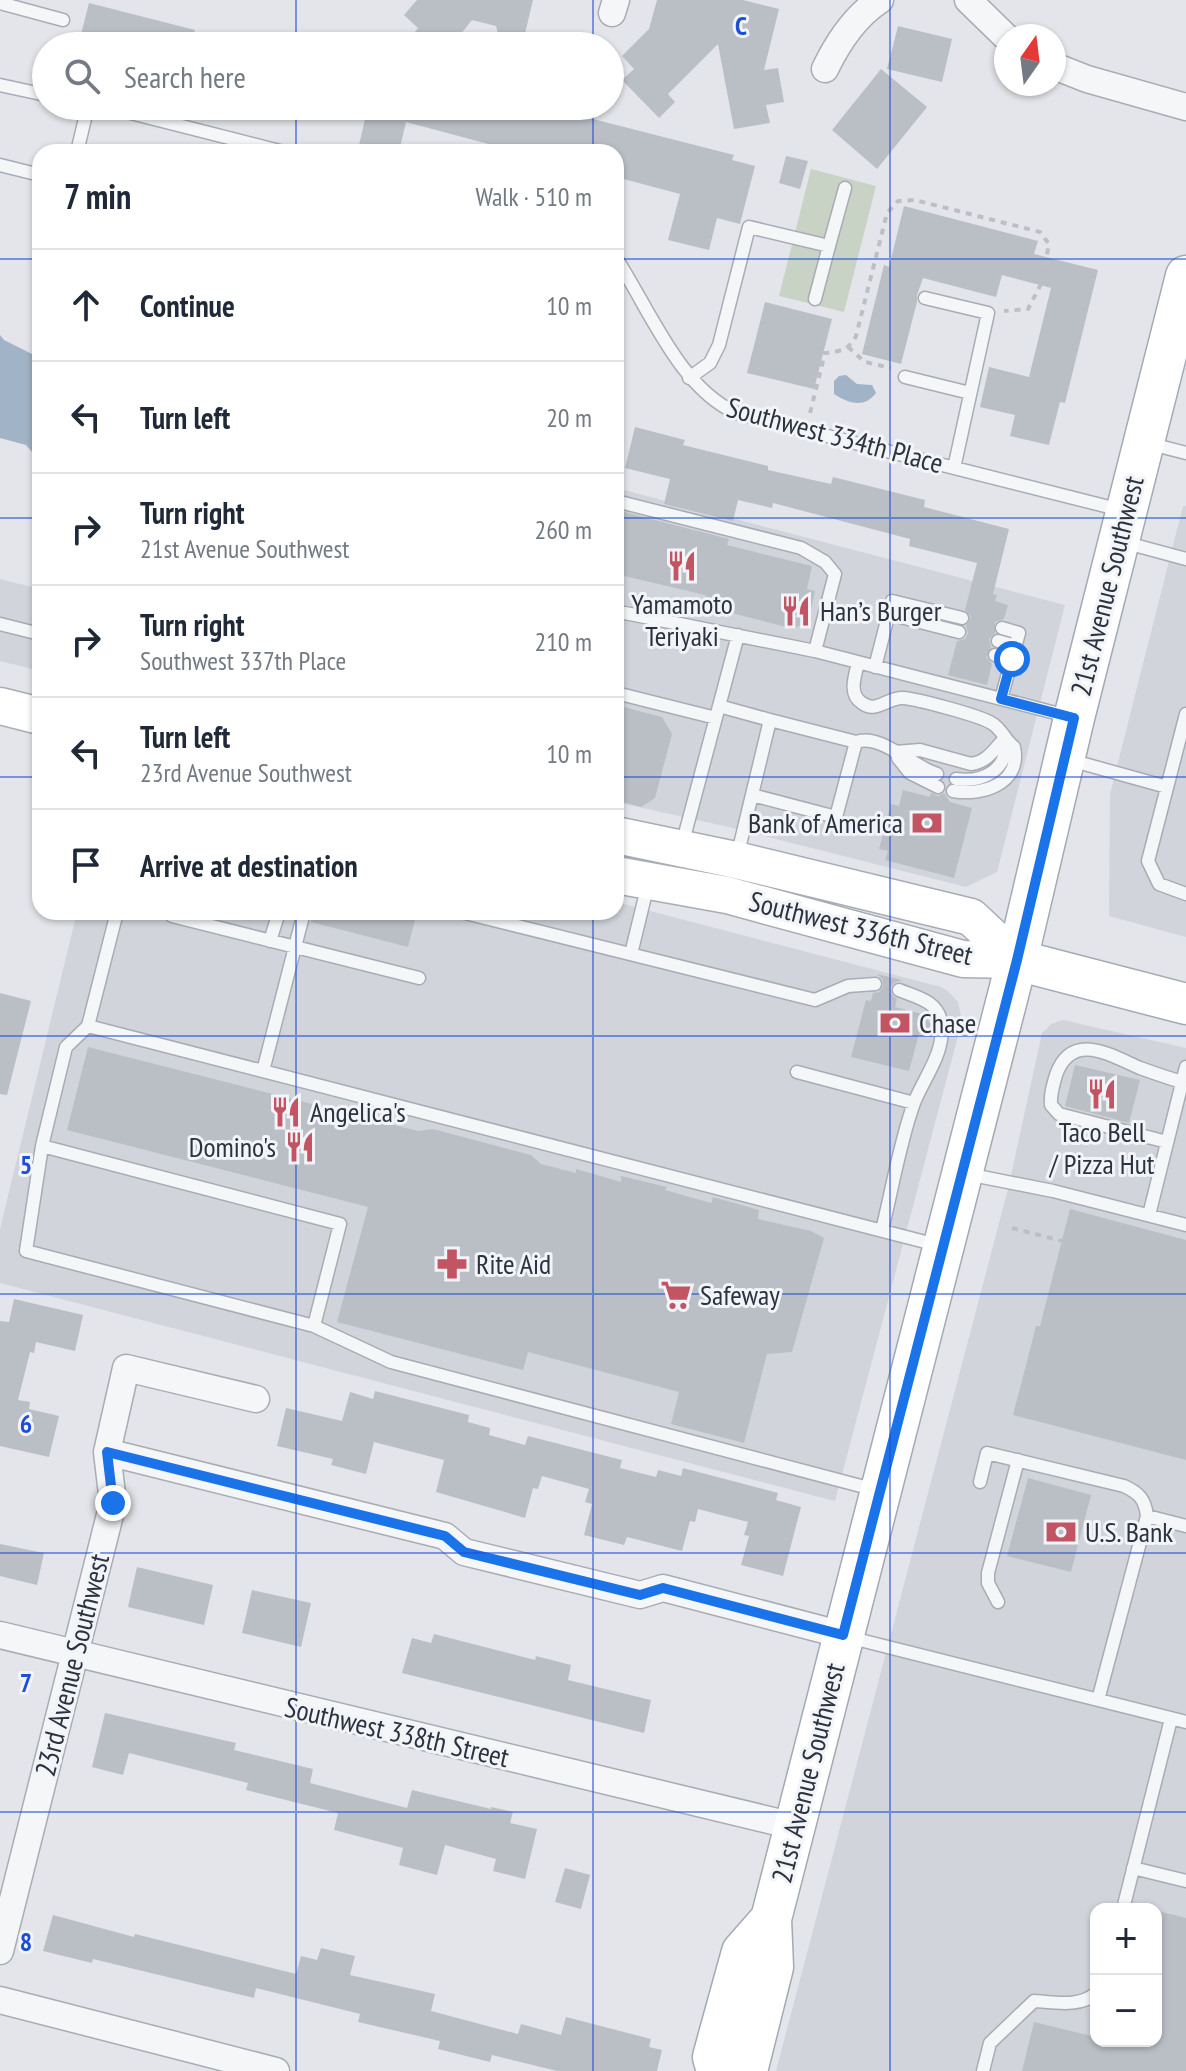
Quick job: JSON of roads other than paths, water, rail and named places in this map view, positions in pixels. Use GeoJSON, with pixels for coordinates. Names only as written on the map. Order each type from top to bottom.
{"type":"FeatureCollection","features":[{"type":"Feature","properties":{"kind":"main road","name":"21st Avenue Southwest"},"geometry":{"type":"LineString","coordinates":[[747,2071],[773,1967],[771,1919],[1017,960],[1122,526],[1144,442],[1179,332],[1186,276]]}},
{"type":"Feature","properties":{"kind":"main road"},"geometry":{"type":"LineString","coordinates":[[0,706],[32,714]]}},
{"type":"Feature","properties":{"kind":"main road","name":"Southwest 336th Street"},"geometry":{"type":"LineString","coordinates":[[624,837],[736,860],[971,917],[1017,960]]}},
{"type":"Feature","properties":{"kind":"main road","name":"Southwest 336th Street"},"geometry":{"type":"LineString","coordinates":[[633,878],[727,895],[963,959],[1017,960]]}},
{"type":"Feature","properties":{"kind":"main road"},"geometry":{"type":"LineString","coordinates":[[1017,960],[1186,1004]]}},
{"type":"Feature","properties":{"kind":"main road","name":"21st Avenue Southwest"},"geometry":{"type":"LineString","coordinates":[[717,2071],[713,2057],[742,1952],[771,1919]]}},
{"type":"Feature","properties":{"kind":"street"},"geometry":{"type":"LineString","coordinates":[[825,69],[838,43],[868,8],[880,0]]}},
{"type":"Feature","properties":{"kind":"street"},"geometry":{"type":"LineString","coordinates":[[968,0],[994,25]]}},
{"type":"Feature","properties":{"kind":"street"},"geometry":{"type":"LineString","coordinates":[[1066,71],[1186,107]]}},
{"type":"Feature","properties":{"kind":"street","name":"23rd Avenue Southwest"},"geometry":{"type":"LineString","coordinates":[[0,1951],[113,1503],[107,1452],[126,1368],[256,1399]]}},
{"type":"Feature","properties":{"kind":"street"},"geometry":{"type":"LineString","coordinates":[[107,1452],[445,1536],[464,1552],[640,1595],[663,1588],[843,1635]]}},
{"type":"Feature","properties":{"kind":"street","name":"Southwest 338th Street"},"geometry":{"type":"LineString","coordinates":[[0,1635],[794,1826]]}},
{"type":"Feature","properties":{"kind":"street"},"geometry":{"type":"LineString","coordinates":[[0,2000],[276,2071]]}},
{"type":"Feature","properties":{"kind":"lane"},"geometry":{"type":"LineString","coordinates":[[0,3],[63,20]]}},
{"type":"Feature","properties":{"kind":"lane"},"geometry":{"type":"LineString","coordinates":[[0,85],[32,92]]}},
{"type":"Feature","properties":{"kind":"lane"},"geometry":{"type":"LineString","coordinates":[[79,144],[85,120]]}},
{"type":"Feature","properties":{"kind":"lane"},"geometry":{"type":"LineString","coordinates":[[158,120],[253,144]]}},
{"type":"Feature","properties":{"kind":"lane"},"geometry":{"type":"LineString","coordinates":[[0,165],[32,173]]}},
{"type":"Feature","properties":{"kind":"lane"},"geometry":{"type":"LineString","coordinates":[[815,299],[845,188]]}},
{"type":"Feature","properties":{"kind":"lane"},"geometry":{"type":"LineString","coordinates":[[689,378],[710,363],[715,355],[749,227],[829,246]]}},
{"type":"Feature","properties":{"kind":"lane","name":"Southwest 334th Place"},"geometry":{"type":"LineString","coordinates":[[624,271],[689,378],[719,405],[736,413],[954,468],[1122,526],[1186,559]]}},
{"type":"Feature","properties":{"kind":"lane"},"geometry":{"type":"LineString","coordinates":[[925,298],[988,313],[954,468]]}},
{"type":"Feature","properties":{"kind":"lane"},"geometry":{"type":"LineString","coordinates":[[905,377],[970,393]]}},
{"type":"Feature","properties":{"kind":"lane"},"geometry":{"type":"LineString","coordinates":[[1144,442],[1186,453]]}},
{"type":"Feature","properties":{"kind":"lane"},"geometry":{"type":"LineString","coordinates":[[624,503],[801,548],[825,562],[835,574],[815,651]]}},
{"type":"Feature","properties":{"kind":"lane"},"geometry":{"type":"LineString","coordinates":[[875,667],[892,601],[961,625],[889,614]]}},
{"type":"Feature","properties":{"kind":"lane"},"geometry":{"type":"LineString","coordinates":[[624,613],[815,651],[1074,718]]}},
{"type":"Feature","properties":{"kind":"lane"},"geometry":{"type":"LineString","coordinates":[[0,624],[32,632]]}},
{"type":"Feature","properties":{"kind":"lane"},"geometry":{"type":"LineString","coordinates":[[1000,634],[1019,633],[1001,699]]}},
{"type":"Feature","properties":{"kind":"lane"},"geometry":{"type":"LineString","coordinates":[[681,848],[738,635]]}},
{"type":"Feature","properties":{"kind":"lane"},"geometry":{"type":"LineString","coordinates":[[995,655],[1012,659]]}},
{"type":"Feature","properties":{"kind":"lane"},"geometry":{"type":"LineString","coordinates":[[858,663],[853,684],[857,699],[864,706],[878,706],[904,698],[983,719],[997,727],[1004,739],[1016,749],[1004,780],[997,786],[976,793],[954,785]]}},
{"type":"Feature","properties":{"kind":"lane"},"geometry":{"type":"LineString","coordinates":[[624,694],[770,720],[856,742],[867,739],[883,743],[895,752],[910,773],[938,781]]}},
{"type":"Feature","properties":{"kind":"lane"},"geometry":{"type":"LineString","coordinates":[[1186,714],[1148,861],[1159,884],[1186,894]]}},
{"type":"Feature","properties":{"kind":"lane"},"geometry":{"type":"LineString","coordinates":[[736,860],[770,720]]}},
{"type":"Feature","properties":{"kind":"lane"},"geometry":{"type":"LineString","coordinates":[[895,752],[920,750],[971,764],[985,760],[1004,739]]}},
{"type":"Feature","properties":{"kind":"lane"},"geometry":{"type":"LineString","coordinates":[[752,795],[836,817],[856,742]]}},
{"type":"Feature","properties":{"kind":"lane"},"geometry":{"type":"LineString","coordinates":[[1064,759],[1167,787]]}},
{"type":"Feature","properties":{"kind":"lane"},"geometry":{"type":"LineString","coordinates":[[631,954],[633,878]]}},
{"type":"Feature","properties":{"kind":"lane"},"geometry":{"type":"LineString","coordinates":[[115,920],[88,1026],[66,1047],[42,1146],[26,1251],[314,1326],[391,1362],[879,1491]]}},
{"type":"Feature","properties":{"kind":"lane"},"geometry":{"type":"LineString","coordinates":[[188,920],[419,978]]}},
{"type":"Feature","properties":{"kind":"lane"},"geometry":{"type":"LineString","coordinates":[[270,941],[277,920]]}},
{"type":"Feature","properties":{"kind":"lane"},"geometry":{"type":"LineString","coordinates":[[263,1071],[302,920]]}},
{"type":"Feature","properties":{"kind":"lane"},"geometry":{"type":"LineString","coordinates":[[493,920],[815,1000],[848,986],[875,984]]}},
{"type":"Feature","properties":{"kind":"lane"},"geometry":{"type":"LineString","coordinates":[[882,1230],[914,1103],[936,1057],[941,1020],[929,1002],[899,990]]}},
{"type":"Feature","properties":{"kind":"lane"},"geometry":{"type":"LineString","coordinates":[[88,1026],[944,1247]]}},
{"type":"Feature","properties":{"kind":"lane"},"geometry":{"type":"LineString","coordinates":[[1167,1142],[1059,1114],[1051,1105],[1052,1087],[1061,1062],[1076,1051],[1090,1049],[1111,1053],[1141,1068],[1182,1082]]}},
{"type":"Feature","properties":{"kind":"lane"},"geometry":{"type":"LineString","coordinates":[[1149,1215],[1186,1067]]}},
{"type":"Feature","properties":{"kind":"lane"},"geometry":{"type":"LineString","coordinates":[[797,1072],[914,1103]]}},
{"type":"Feature","properties":{"kind":"lane"},"geometry":{"type":"LineString","coordinates":[[42,1146],[340,1224],[314,1326]]}},
{"type":"Feature","properties":{"kind":"lane"},"geometry":{"type":"LineString","coordinates":[[963,1173],[1053,1191],[1186,1225]]}},
{"type":"Feature","properties":{"kind":"lane"},"geometry":{"type":"LineString","coordinates":[[980,1482],[987,1453],[1124,1486],[1138,1493],[1146,1504],[1147,1516],[1098,1700]]}},
{"type":"Feature","properties":{"kind":"lane"},"geometry":{"type":"LineString","coordinates":[[998,1602],[988,1583],[988,1573],[1018,1460]]}},
{"type":"Feature","properties":{"kind":"lane"},"geometry":{"type":"LineString","coordinates":[[1147,1516],[1186,1526]]}},
{"type":"Feature","properties":{"kind":"lane"},"geometry":{"type":"LineString","coordinates":[[843,1635],[1186,1722]]}},
{"type":"Feature","properties":{"kind":"lane"},"geometry":{"type":"LineString","coordinates":[[1124,1903],[1171,1719]]}},
{"type":"Feature","properties":{"kind":"lane"},"geometry":{"type":"LineString","coordinates":[[1133,1868],[1186,1881]]}},
{"type":"Feature","properties":{"kind":"lane"},"geometry":{"type":"LineString","coordinates":[[983,2071],[990,2043],[1034,2001],[1070,2003],[1090,1997]]}},
{"type":"Feature","properties":{"kind":"water"},"geometry":{"type":"Polygon","coordinates":[[[0,335],[32,354],[32,452],[26,445],[0,438],[0,335]]]}},
{"type":"Feature","properties":{"kind":"water"},"geometry":{"type":"Polygon","coordinates":[[[846,375],[857,384],[872,385],[876,393],[861,403],[834,394],[834,381],[846,375]]]}},
{"type":"Feature","properties":{"kind":"place","name":"Yamamoto Teriyaki"},"geometry":{"type":"Point","coordinates":[682,566]}},
{"type":"Feature","properties":{"kind":"place","name":"Han’s Burger"},"geometry":{"type":"Point","coordinates":[796,611]}},
{"type":"Feature","properties":{"kind":"place","name":"Bank of America"},"geometry":{"type":"Point","coordinates":[927,823]}},
{"type":"Feature","properties":{"kind":"place","name":"Chase"},"geometry":{"type":"Point","coordinates":[895,1023]}},
{"type":"Feature","properties":{"kind":"place","name":"Taco Bell / Pizza Hut"},"geometry":{"type":"Point","coordinates":[1102,1094]}},
{"type":"Feature","properties":{"kind":"place","name":"Angelica's"},"geometry":{"type":"Point","coordinates":[286,1112]}},
{"type":"Feature","properties":{"kind":"place","name":"Domino's"},"geometry":{"type":"Point","coordinates":[300,1147]}},
{"type":"Feature","properties":{"kind":"place","name":"Rite Aid"},"geometry":{"type":"Point","coordinates":[452,1264]}},
{"type":"Feature","properties":{"kind":"place","name":"Safeway"},"geometry":{"type":"Point","coordinates":[676,1295]}},
{"type":"Feature","properties":{"kind":"place","name":"U.S. Bank"},"geometry":{"type":"Point","coordinates":[1061,1532]}}]}
